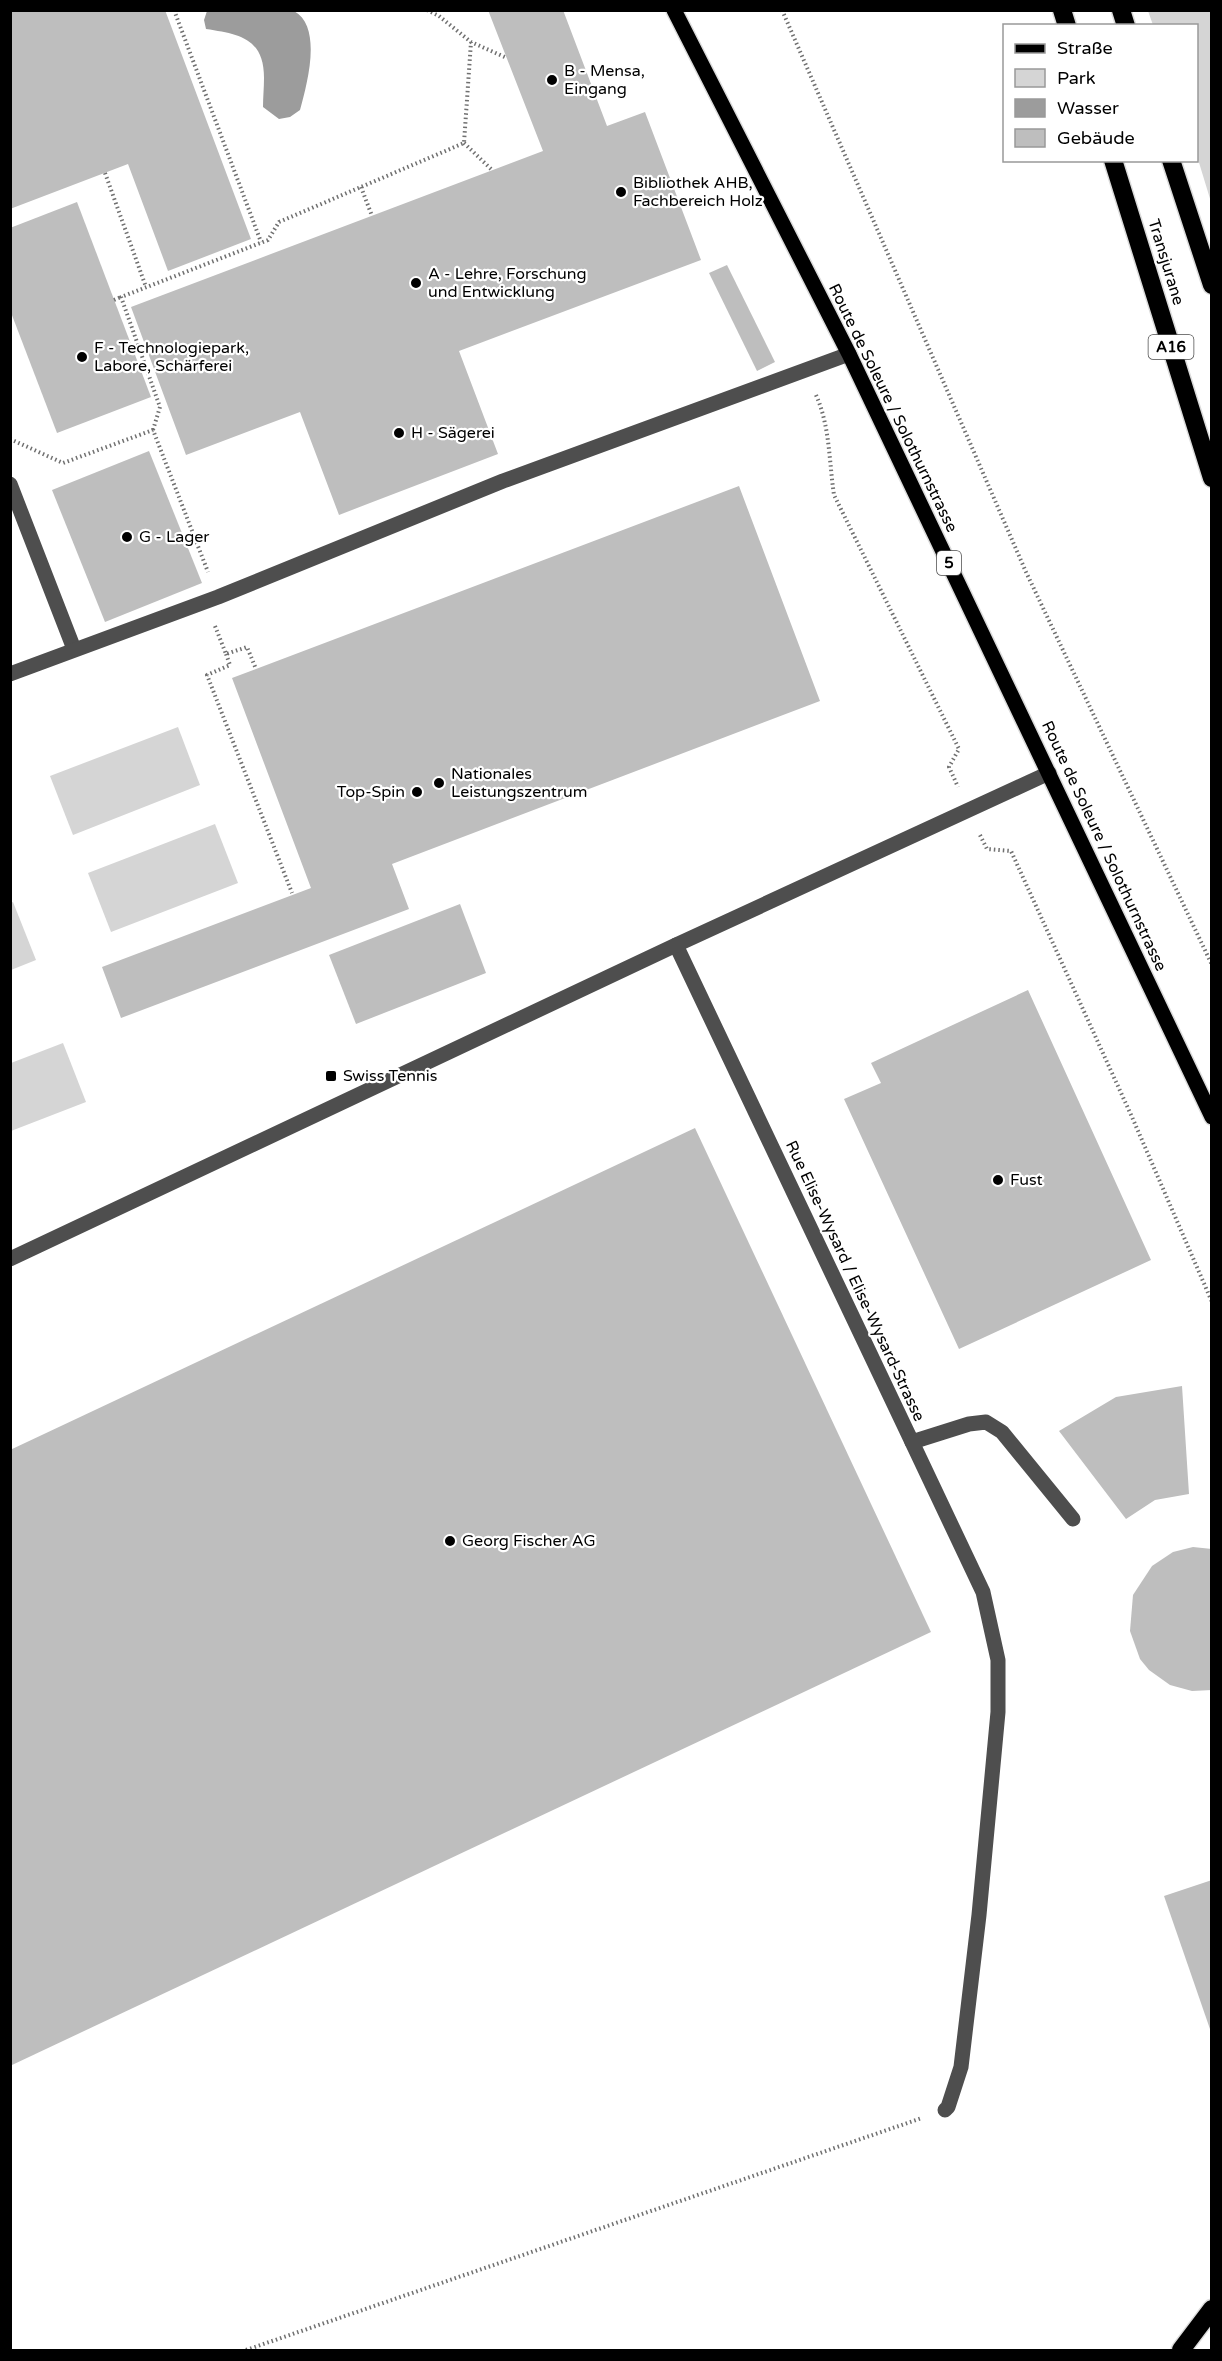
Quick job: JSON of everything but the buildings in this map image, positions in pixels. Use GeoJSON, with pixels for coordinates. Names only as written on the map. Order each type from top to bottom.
{"type":"FeatureCollection","features":[{"type":"Feature","properties":{"kind":"highway","name":"Transjurane"},"geometry":{"type":"LineString","coordinates":[[1114,162],[1212,478]]}},
{"type":"Feature","properties":{"kind":"highway"},"geometry":{"type":"LineString","coordinates":[[1172,162],[1212,285]]}},
{"type":"Feature","properties":{"kind":"highway"},"geometry":{"type":"LineString","coordinates":[[1181,2350],[1212,2309]]}},
{"type":"Feature","properties":{"kind":"main road","name":"Route de Soleure / Solothurnstrasse"},"geometry":{"type":"LineString","coordinates":[[674,10],[849,354],[1212,1117]]}},
{"type":"Feature","properties":{"kind":"street"},"geometry":{"type":"LineString","coordinates":[[10,674],[212,599],[503,482],[849,354]]}},
{"type":"Feature","properties":{"kind":"street"},"geometry":{"type":"LineString","coordinates":[[10,484],[74,649]]}},
{"type":"Feature","properties":{"kind":"street"},"geometry":{"type":"LineString","coordinates":[[10,1259],[676,945],[1049,773]]}},
{"type":"Feature","properties":{"kind":"street","name":"Rue Elise-Wysard / Elise-Wysard-Strasse"},"geometry":{"type":"LineString","coordinates":[[676,945],[912,1442],[969,1424],[986,1422],[1002,1432],[1074,1519]]}},
{"type":"Feature","properties":{"kind":"street"},"geometry":{"type":"LineString","coordinates":[[912,1442],[983,1592],[998,1660],[998,1712],[979,1915],[960,2067],[948,2107],[945,2110]]}},
{"type":"Feature","properties":{"kind":"path"},"geometry":{"type":"LineString","coordinates":[[174,10],[261,242]]}},
{"type":"Feature","properties":{"kind":"path"},"geometry":{"type":"LineString","coordinates":[[427,10],[439,16],[471,42],[507,58]]}},
{"type":"Feature","properties":{"kind":"path"},"geometry":{"type":"LineString","coordinates":[[782,10],[1026,572],[1212,965]]}},
{"type":"Feature","properties":{"kind":"path"},"geometry":{"type":"LineString","coordinates":[[464,143],[471,42]]}},
{"type":"Feature","properties":{"kind":"path"},"geometry":{"type":"LineString","coordinates":[[464,143],[492,170]]}},
{"type":"Feature","properties":{"kind":"path"},"geometry":{"type":"LineString","coordinates":[[114,300],[268,240],[279,222],[464,143]]}},
{"type":"Feature","properties":{"kind":"path"},"geometry":{"type":"LineString","coordinates":[[105,173],[146,287]]}},
{"type":"Feature","properties":{"kind":"path"},"geometry":{"type":"LineString","coordinates":[[361,187],[372,216]]}},
{"type":"Feature","properties":{"kind":"path"},"geometry":{"type":"LineString","coordinates":[[121,297],[160,406],[153,430],[212,599],[230,665],[207,675],[292,893]]}},
{"type":"Feature","properties":{"kind":"path"},"geometry":{"type":"LineString","coordinates":[[805,370],[825,415],[828,458],[834,495],[959,749],[949,767],[987,849],[1011,851],[1132,1117],[1212,1302]]}},
{"type":"Feature","properties":{"kind":"path"},"geometry":{"type":"LineString","coordinates":[[10,439],[63,463],[153,430]]}},
{"type":"Feature","properties":{"kind":"path"},"geometry":{"type":"LineString","coordinates":[[226,654],[247,646],[256,669]]}},
{"type":"Feature","properties":{"kind":"path"},"geometry":{"type":"LineString","coordinates":[[246,2350],[945,2110]]}},
{"type":"Feature","properties":{"kind":"green space"},"geometry":{"type":"Polygon","coordinates":[[[1148,11],[1211,11],[1211,202],[1198,159],[1198,24],[1153,24],[1148,11]]]}},
{"type":"Feature","properties":{"kind":"green space"},"geometry":{"type":"Polygon","coordinates":[[[178,727],[200,785],[73,835],[50,776],[178,727]]]}},
{"type":"Feature","properties":{"kind":"green space"},"geometry":{"type":"Polygon","coordinates":[[[215,824],[238,883],[111,932],[88,873],[215,824]]]}},
{"type":"Feature","properties":{"kind":"green space"},"geometry":{"type":"Polygon","coordinates":[[[13,902],[36,960],[11,970],[10,903],[13,902]]]}},
{"type":"Feature","properties":{"kind":"green space"},"geometry":{"type":"Polygon","coordinates":[[[63,1043],[86,1102],[11,1131],[11,1063],[63,1043]]]}},
{"type":"Feature","properties":{"kind":"water"},"geometry":{"type":"Polygon","coordinates":[[[207,11],[294,11],[303,19],[308,30],[309,71],[300,110],[290,117],[279,119],[263,107],[263,65],[260,54],[254,46],[239,36],[206,29],[204,20],[207,11]]]}},
{"type":"Feature","properties":{"kind":"place","name":"B - Mensa, Eingang"},"geometry":{"type":"Point","coordinates":[552,80]}},
{"type":"Feature","properties":{"kind":"place","name":"Bibliothek AHB, Fachbereich Holz"},"geometry":{"type":"Point","coordinates":[621,192]}},
{"type":"Feature","properties":{"kind":"place","name":"A - Lehre, Forschung und Entwicklung"},"geometry":{"type":"Point","coordinates":[416,283]}},
{"type":"Feature","properties":{"kind":"place","name":"F - Technologiepark, Labore, Schärferei"},"geometry":{"type":"Point","coordinates":[82,357]}},
{"type":"Feature","properties":{"kind":"place","name":"H - Sägerei"},"geometry":{"type":"Point","coordinates":[399,433]}},
{"type":"Feature","properties":{"kind":"place","name":"G - Lager"},"geometry":{"type":"Point","coordinates":[127,537]}},
{"type":"Feature","properties":{"kind":"place","name":"Nationales Leistungszentrum"},"geometry":{"type":"Point","coordinates":[439,783]}},
{"type":"Feature","properties":{"kind":"place","name":"Top-Spin"},"geometry":{"type":"Point","coordinates":[417,792]}},
{"type":"Feature","properties":{"kind":"place","name":"Swiss Tennis"},"geometry":{"type":"Point","coordinates":[331,1076]}},
{"type":"Feature","properties":{"kind":"place","name":"Fust"},"geometry":{"type":"Point","coordinates":[998,1180]}},
{"type":"Feature","properties":{"kind":"place","name":"Georg Fischer AG"},"geometry":{"type":"Point","coordinates":[450,1541]}}]}
